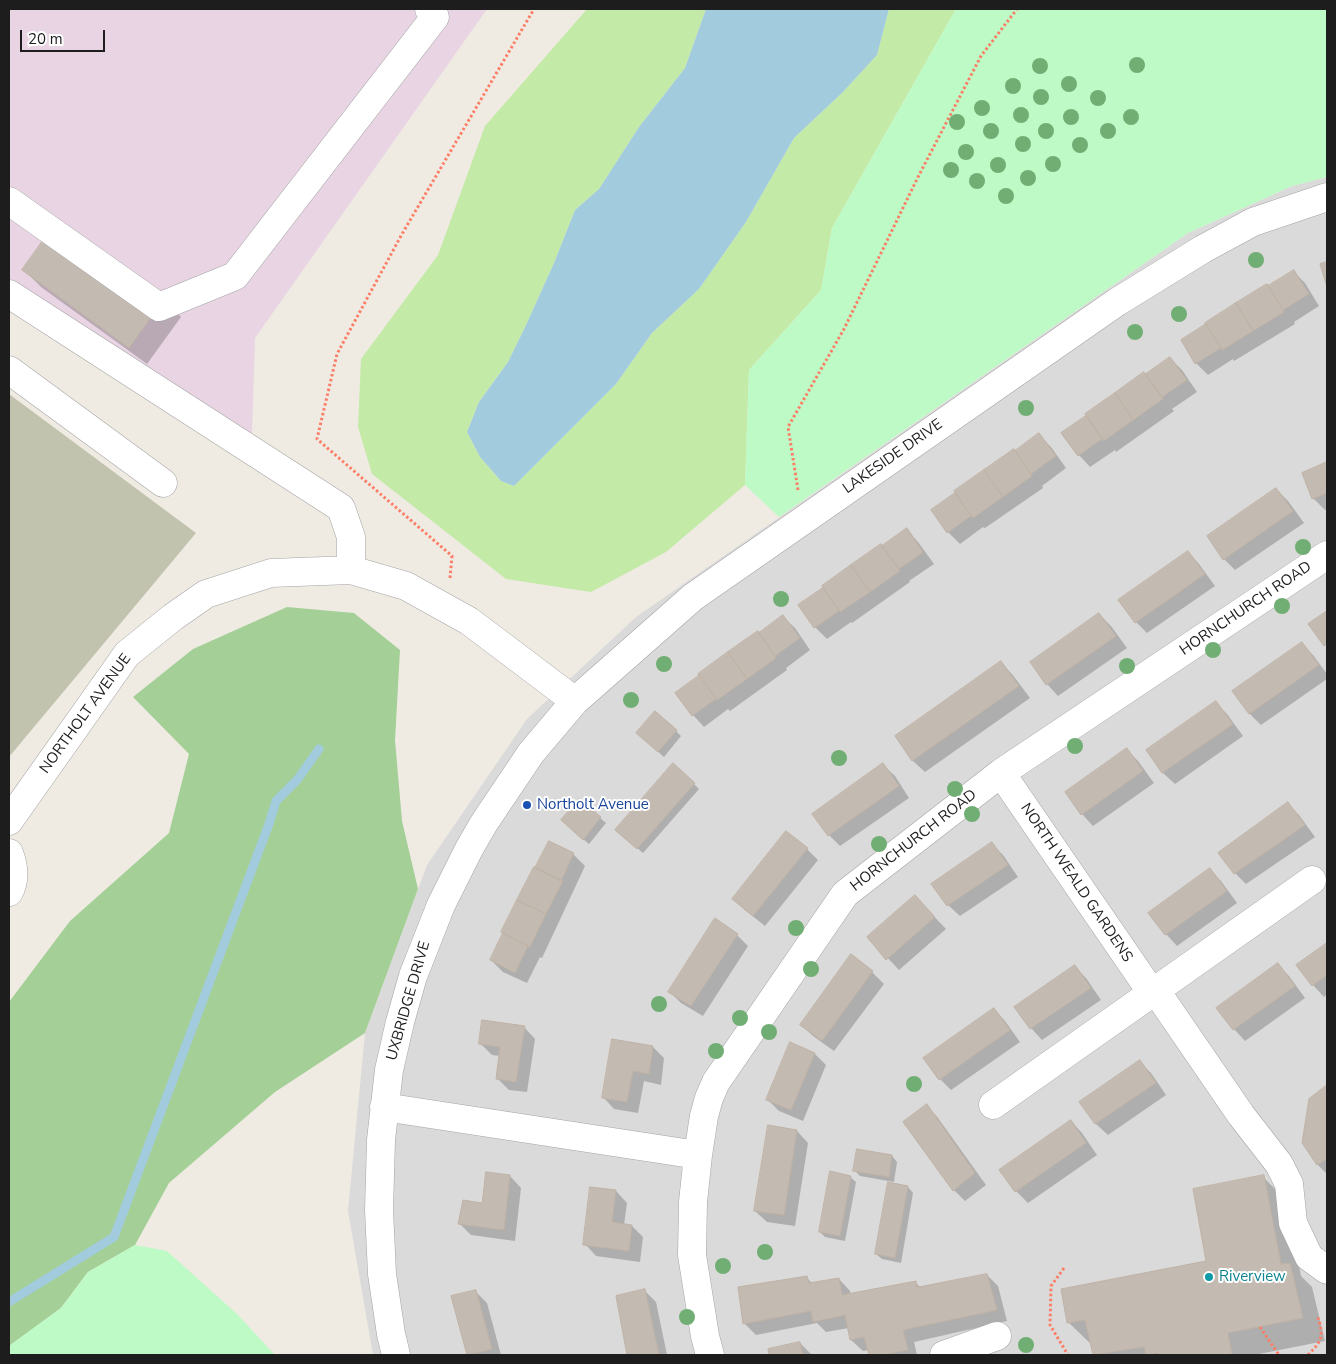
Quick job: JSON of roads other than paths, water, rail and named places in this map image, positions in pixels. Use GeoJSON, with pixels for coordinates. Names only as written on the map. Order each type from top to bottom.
{"type":"FeatureCollection","features":[{"type":"Feature","properties":{"kind":"street"},"geometry":{"type":"LineString","coordinates":[[9,201],[159,307],[235,276],[435,17],[429,9]]}},
{"type":"Feature","properties":{"kind":"street","name":"LAKESIDE DRIVE"},"geometry":{"type":"LineString","coordinates":[[508,785],[531,753],[575,701],[693,597],[1117,302],[1203,248],[1253,222],[1327,197]]}},
{"type":"Feature","properties":{"kind":"street"},"geometry":{"type":"LineString","coordinates":[[9,294],[342,508],[351,537],[351,570]]}},
{"type":"Feature","properties":{"kind":"street"},"geometry":{"type":"LineString","coordinates":[[9,370],[163,483]]}},
{"type":"Feature","properties":{"kind":"street","name":"HORNCHURCH ROAD"},"geometry":{"type":"LineString","coordinates":[[710,1355],[705,1336],[692,1255],[693,1202],[698,1155],[709,1098],[716,1082],[845,894],[1001,773],[1327,555]]}},
{"type":"Feature","properties":{"kind":"street","name":"NORTHOLT AVENUE"},"geometry":{"type":"LineString","coordinates":[[9,821],[127,654],[173,617],[206,594],[271,573],[351,570],[406,586],[469,621],[575,701]]}},
{"type":"Feature","properties":{"kind":"street","name":"NORTH WEALD GARDENS"},"geometry":{"type":"LineString","coordinates":[[1001,773],[1241,1115],[1279,1164],[1289,1184],[1293,1224],[1309,1256],[1327,1270]]}},
{"type":"Feature","properties":{"kind":"street","name":"UXBRIDGE DRIVE"},"geometry":{"type":"LineString","coordinates":[[396,1355],[386,1303],[380,1246],[379,1176],[384,1107],[390,1070],[400,1022],[413,976],[441,905],[469,849],[508,785]]}},
{"type":"Feature","properties":{"kind":"street"},"geometry":{"type":"LineString","coordinates":[[9,853],[14,872],[13,884],[9,892]]}},
{"type":"Feature","properties":{"kind":"street"},"geometry":{"type":"LineString","coordinates":[[994,1105],[1312,880]]}},
{"type":"Feature","properties":{"kind":"street"},"geometry":{"type":"LineString","coordinates":[[384,1107],[698,1155]]}},
{"type":"Feature","properties":{"kind":"street"},"geometry":{"type":"LineString","coordinates":[[944,1355],[997,1336]]}},
{"type":"Feature","properties":{"kind":"water"},"geometry":{"type":"Polygon","coordinates":[[[706,9],[889,9],[877,55],[843,92],[794,138],[746,222],[699,289],[652,333],[616,384],[514,486],[501,481],[480,457],[467,432],[479,402],[508,362],[554,263],[575,210],[599,189],[639,127],[685,68],[706,9]]]}},
{"type":"Feature","properties":{"kind":"waterway"},"geometry":{"type":"LineString","coordinates":[[9,1302],[114,1237],[276,801],[297,780],[319,749]]}},
{"type":"Feature","properties":{"kind":"place","name":"Northolt Avenue"},"geometry":{"type":"Point","coordinates":[527,805]}},
{"type":"Feature","properties":{"kind":"place","name":"Riverview"},"geometry":{"type":"Point","coordinates":[1209,1277]}}]}
